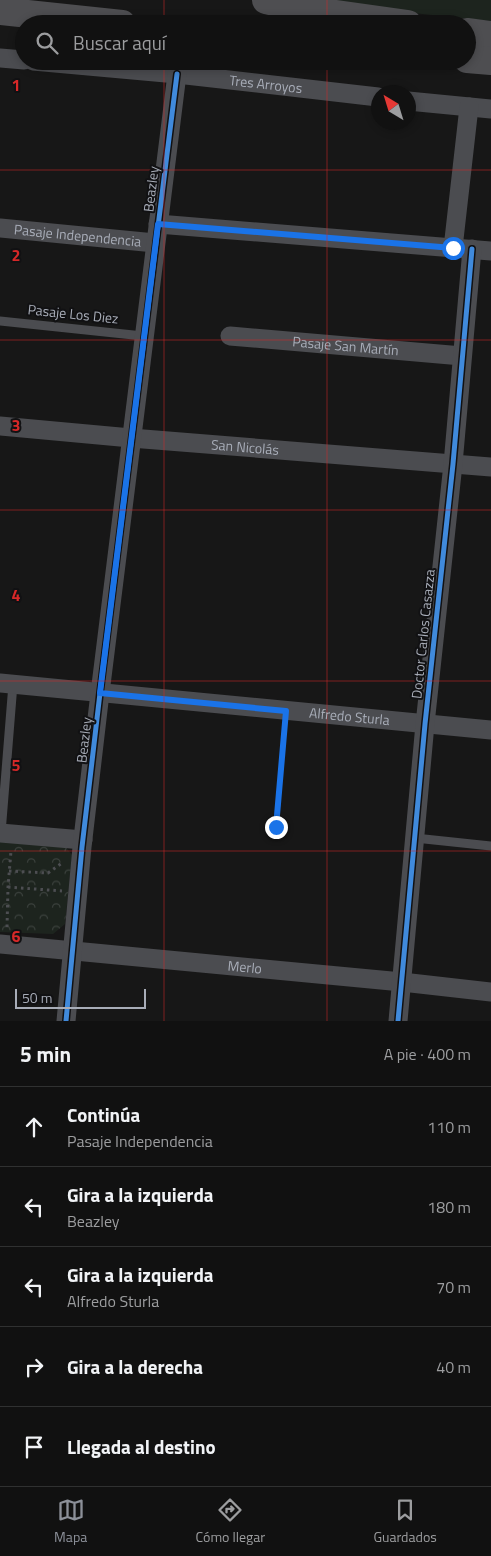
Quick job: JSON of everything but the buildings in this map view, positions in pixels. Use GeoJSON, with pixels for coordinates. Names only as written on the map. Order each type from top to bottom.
{"type":"FeatureCollection","features":[{"type":"Feature","properties":{"kind":"highway"},"geometry":{"type":"LineString","coordinates":[[266,0],[314,11],[343,15]]}},
{"type":"Feature","properties":{"kind":"highway"},"geometry":{"type":"LineString","coordinates":[[0,11],[38,15]]}},
{"type":"Feature","properties":{"kind":"highway"},"geometry":{"type":"LineString","coordinates":[[476,33],[491,34]]}},
{"type":"Feature","properties":{"kind":"highway"},"geometry":{"type":"LineString","coordinates":[[476,60],[491,62]]}},
{"type":"Feature","properties":{"kind":"street"},"geometry":{"type":"LineString","coordinates":[[0,58],[15,59]]}},
{"type":"Feature","properties":{"kind":"street","name":"Tres Arroyos"},"geometry":{"type":"LineString","coordinates":[[133,70],[371,96]]}},
{"type":"Feature","properties":{"kind":"street","name":"Beazley"},"geometry":{"type":"LineString","coordinates":[[66,1021],[100,693],[177,74]]}},
{"type":"Feature","properties":{"kind":"street"},"geometry":{"type":"LineString","coordinates":[[416,101],[491,110]]}},
{"type":"Feature","properties":{"kind":"street"},"geometry":{"type":"LineString","coordinates":[[453,248],[469,107]]}},
{"type":"Feature","properties":{"kind":"street","name":"Pasaje Independencia"},"geometry":{"type":"LineString","coordinates":[[158,224],[491,251]]}},
{"type":"Feature","properties":{"kind":"street","name":"Pasaje Independencia"},"geometry":{"type":"LineString","coordinates":[[0,228],[155,243]]}},
{"type":"Feature","properties":{"kind":"street","name":"Doctor Carlos Casazza"},"geometry":{"type":"LineString","coordinates":[[398,1021],[425,724],[453,464],[472,250]]}},
{"type":"Feature","properties":{"kind":"street","name":"Pasaje San Martín"},"geometry":{"type":"LineString","coordinates":[[230,336],[462,356]]}},
{"type":"Feature","properties":{"kind":"street","name":"San Nicolás"},"geometry":{"type":"LineString","coordinates":[[0,426],[491,467]]}},
{"type":"Feature","properties":{"kind":"street","name":"Alfredo Sturla"},"geometry":{"type":"LineString","coordinates":[[7,683],[491,730]]}},
{"type":"Feature","properties":{"kind":"street"},"geometry":{"type":"LineString","coordinates":[[4,833],[83,844]]}},
{"type":"Feature","properties":{"kind":"street","name":"Merlo"},"geometry":{"type":"LineString","coordinates":[[3,945],[491,992]]}},
{"type":"Feature","properties":{"kind":"lane","name":"Pasaje Los Diez"},"geometry":{"type":"LineString","coordinates":[[0,321],[143,336]]}},
{"type":"Feature","properties":{"kind":"lane"},"geometry":{"type":"LineString","coordinates":[[4,833],[7,683]]}},
{"type":"Feature","properties":{"kind":"lane"},"geometry":{"type":"LineString","coordinates":[[415,838],[491,846]]}},
{"type":"Feature","properties":{"kind":"path"},"geometry":{"type":"LineString","coordinates":[[276,827],[286,711]]}},
{"type":"Feature","properties":{"kind":"path"},"geometry":{"type":"LineString","coordinates":[[3,945],[9,871],[4,833]]}},
{"type":"Feature","properties":{"kind":"path"},"geometry":{"type":"LineString","coordinates":[[9,871],[48,874],[83,844]]}},
{"type":"Feature","properties":{"kind":"path"},"geometry":{"type":"LineString","coordinates":[[8,887],[78,892]]}},
{"type":"Feature","properties":{"kind":"green space"},"geometry":{"type":"Polygon","coordinates":[[[313,0],[491,0],[491,21],[476,19],[476,15],[432,15],[343,6],[313,0]]]}},
{"type":"Feature","properties":{"kind":"green space"},"geometry":{"type":"Polygon","coordinates":[[[0,841],[64,845],[72,855],[65,924],[53,934],[0,932],[0,841]]]}},
{"type":"Feature","properties":{"kind":"cycle path"},"geometry":{"type":"LineString","coordinates":[[66,1021],[82,847],[100,693],[177,74]]}},
{"type":"Feature","properties":{"kind":"cycle path"},"geometry":{"type":"LineString","coordinates":[[398,1021],[425,724],[453,464],[472,249]]}},
{"type":"Feature","properties":{"kind":"route"},"geometry":{"type":"LineString","coordinates":[[276,827],[286,711],[100,693],[158,224],[453,248]]}}]}
